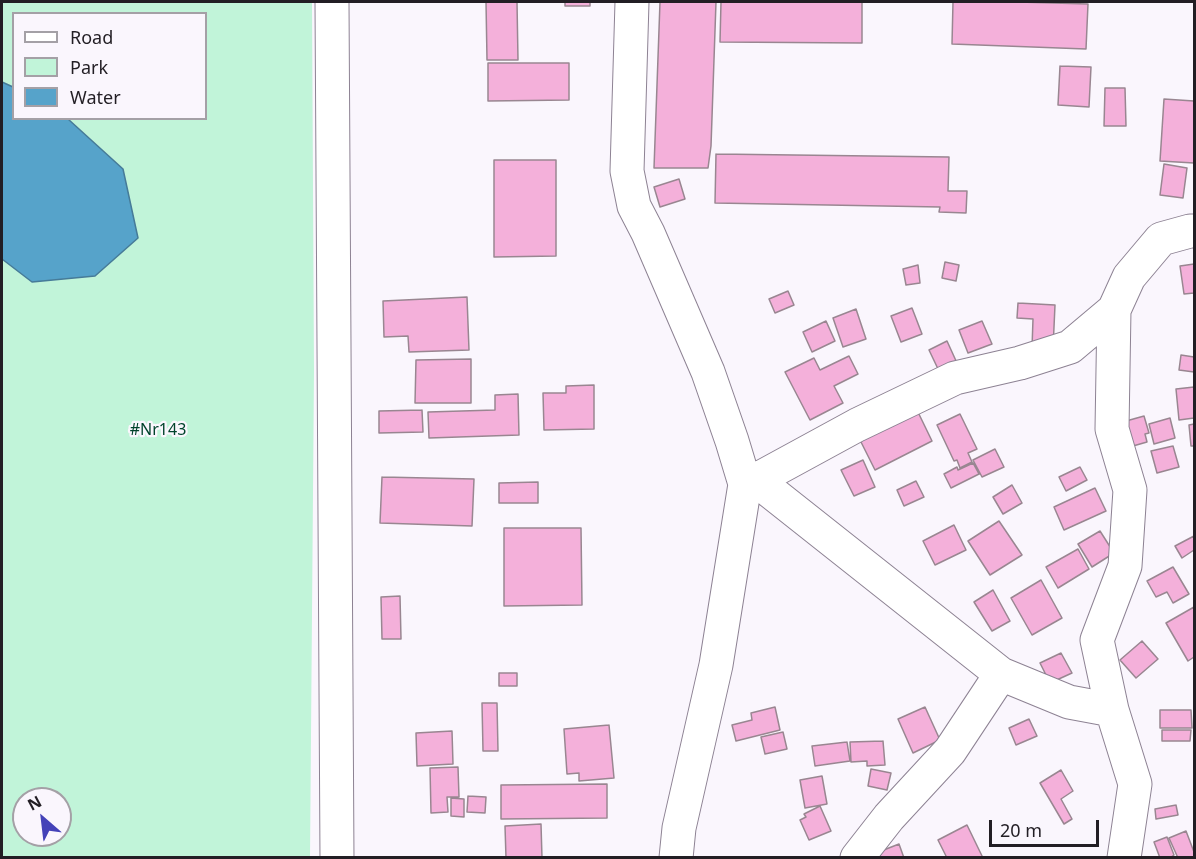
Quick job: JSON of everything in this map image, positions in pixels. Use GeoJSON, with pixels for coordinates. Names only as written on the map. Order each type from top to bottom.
{"type":"FeatureCollection","features":[{"type":"Feature","properties":{"kind":"street"},"geometry":{"type":"LineString","coordinates":[[332,2],[337,858]]}},
{"type":"Feature","properties":{"kind":"street"},"geometry":{"type":"LineString","coordinates":[[632,2],[627,171],[634,206],[708,372],[732,441],[751,482],[1001,674],[1069,702],[1112,710]]}},
{"type":"Feature","properties":{"kind":"street"},"geometry":{"type":"LineString","coordinates":[[1124,858],[1135,784],[1112,710],[1097,640],[1125,566],[1130,490],[1112,429],[1114,310],[1129,277],[1161,239],[1194,231]]}},
{"type":"Feature","properties":{"kind":"street"},"geometry":{"type":"LineString","coordinates":[[751,482],[857,425],[955,378],[1020,363],[1070,347],[1114,310]]}},
{"type":"Feature","properties":{"kind":"street"},"geometry":{"type":"LineString","coordinates":[[676,858],[679,828],[716,665],[751,482]]}},
{"type":"Feature","properties":{"kind":"street"},"geometry":{"type":"LineString","coordinates":[[857,858],[889,817],[950,751],[1001,674]]}},
{"type":"Feature","properties":{"kind":"green space","name":"#Nr143"},"geometry":{"type":"Polygon","coordinates":[[[2,2],[312,2],[314,371],[310,857],[2,858],[2,2]]]}},
{"type":"Feature","properties":{"kind":"water"},"geometry":{"type":"Polygon","coordinates":[[[2,82],[12,87],[12,120],[69,120],[123,169],[138,238],[95,276],[32,282],[2,259],[2,82]]]}},
{"type":"Feature","properties":{"kind":"building"},"geometry":{"type":"Polygon","coordinates":[[[486,2],[517,2],[518,60],[487,60],[486,2]]]}},
{"type":"Feature","properties":{"kind":"building"},"geometry":{"type":"Polygon","coordinates":[[[565,2],[590,2],[590,6],[565,6],[565,2]]]}},
{"type":"Feature","properties":{"kind":"building"},"geometry":{"type":"Polygon","coordinates":[[[660,2],[716,2],[711,146],[708,168],[654,168],[660,2]]]}},
{"type":"Feature","properties":{"kind":"building"},"geometry":{"type":"Polygon","coordinates":[[[721,2],[862,2],[862,43],[720,42],[721,2]]]}},
{"type":"Feature","properties":{"kind":"building"},"geometry":{"type":"Polygon","coordinates":[[[953,2],[1088,4],[1086,49],[952,44],[953,2]]]}},
{"type":"Feature","properties":{"kind":"building"},"geometry":{"type":"Polygon","coordinates":[[[488,63],[569,63],[569,100],[488,101],[488,63]]]}},
{"type":"Feature","properties":{"kind":"building"},"geometry":{"type":"Polygon","coordinates":[[[1060,66],[1091,67],[1089,107],[1058,105],[1060,66]]]}},
{"type":"Feature","properties":{"kind":"building"},"geometry":{"type":"Polygon","coordinates":[[[1105,88],[1125,88],[1126,126],[1104,126],[1105,88]]]}},
{"type":"Feature","properties":{"kind":"building"},"geometry":{"type":"Polygon","coordinates":[[[1164,99],[1194,101],[1194,163],[1160,161],[1164,99]]]}},
{"type":"Feature","properties":{"kind":"building"},"geometry":{"type":"Polygon","coordinates":[[[716,154],[949,157],[948,191],[967,191],[966,213],[939,212],[940,207],[715,203],[716,154]]]}},
{"type":"Feature","properties":{"kind":"building"},"geometry":{"type":"Polygon","coordinates":[[[494,160],[556,160],[556,256],[494,257],[494,160]]]}},
{"type":"Feature","properties":{"kind":"building"},"geometry":{"type":"Polygon","coordinates":[[[1164,164],[1187,168],[1183,198],[1160,195],[1164,164]]]}},
{"type":"Feature","properties":{"kind":"building"},"geometry":{"type":"Polygon","coordinates":[[[679,179],[685,199],[660,207],[654,187],[679,179]]]}},
{"type":"Feature","properties":{"kind":"building"},"geometry":{"type":"Polygon","coordinates":[[[945,262],[959,265],[956,281],[942,278],[945,262]]]}},
{"type":"Feature","properties":{"kind":"building"},"geometry":{"type":"Polygon","coordinates":[[[1194,264],[1194,293],[1184,294],[1180,266],[1194,264]]]}},
{"type":"Feature","properties":{"kind":"building"},"geometry":{"type":"Polygon","coordinates":[[[918,265],[920,283],[906,285],[903,269],[918,265]]]}},
{"type":"Feature","properties":{"kind":"building"},"geometry":{"type":"Polygon","coordinates":[[[788,291],[794,305],[775,313],[769,299],[788,291]]]}},
{"type":"Feature","properties":{"kind":"building"},"geometry":{"type":"Polygon","coordinates":[[[467,297],[469,350],[409,352],[408,336],[384,337],[383,301],[467,297]]]}},
{"type":"Feature","properties":{"kind":"building"},"geometry":{"type":"Polygon","coordinates":[[[1018,303],[1055,305],[1053,349],[1032,348],[1033,319],[1017,318],[1018,303]]]}},
{"type":"Feature","properties":{"kind":"building"},"geometry":{"type":"Polygon","coordinates":[[[912,308],[922,334],[901,342],[891,316],[912,308]]]}},
{"type":"Feature","properties":{"kind":"building"},"geometry":{"type":"Polygon","coordinates":[[[856,309],[866,339],[843,347],[833,318],[856,309]]]}},
{"type":"Feature","properties":{"kind":"building"},"geometry":{"type":"Polygon","coordinates":[[[826,321],[835,341],[812,352],[803,332],[826,321]]]}},
{"type":"Feature","properties":{"kind":"building"},"geometry":{"type":"Polygon","coordinates":[[[982,321],[992,344],[968,353],[959,330],[982,321]]]}},
{"type":"Feature","properties":{"kind":"building"},"geometry":{"type":"Polygon","coordinates":[[[947,341],[957,363],[939,371],[929,350],[947,341]]]}},
{"type":"Feature","properties":{"kind":"building"},"geometry":{"type":"Polygon","coordinates":[[[1181,355],[1194,357],[1194,372],[1179,370],[1181,355]]]}},
{"type":"Feature","properties":{"kind":"building"},"geometry":{"type":"Polygon","coordinates":[[[849,356],[858,374],[834,386],[843,403],[810,420],[785,372],[814,358],[820,370],[849,356]]]}},
{"type":"Feature","properties":{"kind":"building"},"geometry":{"type":"Polygon","coordinates":[[[471,359],[471,403],[415,403],[416,360],[471,359]]]}},
{"type":"Feature","properties":{"kind":"building"},"geometry":{"type":"Polygon","coordinates":[[[594,385],[594,429],[544,430],[543,393],[566,393],[566,386],[594,385]]]}},
{"type":"Feature","properties":{"kind":"building"},"geometry":{"type":"Polygon","coordinates":[[[1194,387],[1194,418],[1179,420],[1176,389],[1194,387]]]}},
{"type":"Feature","properties":{"kind":"building"},"geometry":{"type":"Polygon","coordinates":[[[518,394],[519,435],[429,438],[428,412],[495,410],[495,395],[518,394]]]}},
{"type":"Feature","properties":{"kind":"building"},"geometry":{"type":"Polygon","coordinates":[[[916,408],[932,441],[875,470],[858,436],[916,408]]]}},
{"type":"Feature","properties":{"kind":"building"},"geometry":{"type":"Polygon","coordinates":[[[422,410],[423,432],[379,433],[379,411],[422,410]]]}},
{"type":"Feature","properties":{"kind":"building"},"geometry":{"type":"Polygon","coordinates":[[[960,414],[977,449],[968,453],[972,462],[960,468],[957,460],[954,461],[937,425],[960,414]]]}},
{"type":"Feature","properties":{"kind":"building"},"geometry":{"type":"Polygon","coordinates":[[[1144,416],[1149,433],[1145,434],[1147,442],[1126,448],[1119,423],[1144,416]]]}},
{"type":"Feature","properties":{"kind":"building"},"geometry":{"type":"Polygon","coordinates":[[[1170,418],[1175,438],[1154,444],[1149,424],[1170,418]]]}},
{"type":"Feature","properties":{"kind":"building"},"geometry":{"type":"Polygon","coordinates":[[[1194,424],[1194,446],[1191,446],[1189,425],[1194,424]]]}},
{"type":"Feature","properties":{"kind":"building"},"geometry":{"type":"Polygon","coordinates":[[[1173,446],[1179,467],[1157,473],[1151,451],[1173,446]]]}},
{"type":"Feature","properties":{"kind":"building"},"geometry":{"type":"Polygon","coordinates":[[[995,449],[1004,467],[982,477],[973,460],[995,449]]]}},
{"type":"Feature","properties":{"kind":"building"},"geometry":{"type":"Polygon","coordinates":[[[863,460],[875,487],[854,496],[841,470],[863,460]]]}},
{"type":"Feature","properties":{"kind":"building"},"geometry":{"type":"Polygon","coordinates":[[[973,463],[979,474],[951,488],[944,474],[957,467],[958,470],[973,463]]]}},
{"type":"Feature","properties":{"kind":"building"},"geometry":{"type":"Polygon","coordinates":[[[1080,467],[1087,480],[1066,491],[1059,477],[1080,467]]]}},
{"type":"Feature","properties":{"kind":"building"},"geometry":{"type":"Polygon","coordinates":[[[382,477],[474,479],[472,526],[380,523],[382,477]]]}},
{"type":"Feature","properties":{"kind":"building"},"geometry":{"type":"Polygon","coordinates":[[[916,481],[924,497],[904,506],[897,490],[916,481]]]}},
{"type":"Feature","properties":{"kind":"building"},"geometry":{"type":"Polygon","coordinates":[[[538,482],[538,503],[499,503],[499,483],[538,482]]]}},
{"type":"Feature","properties":{"kind":"building"},"geometry":{"type":"Polygon","coordinates":[[[1012,485],[1022,503],[1003,514],[993,497],[1012,485]]]}},
{"type":"Feature","properties":{"kind":"building"},"geometry":{"type":"Polygon","coordinates":[[[1095,488],[1106,511],[1064,530],[1054,507],[1095,488]]]}},
{"type":"Feature","properties":{"kind":"building"},"geometry":{"type":"Polygon","coordinates":[[[999,521],[1022,555],[990,575],[968,541],[999,521]]]}},
{"type":"Feature","properties":{"kind":"building"},"geometry":{"type":"Polygon","coordinates":[[[954,525],[966,550],[935,565],[923,541],[954,525]]]}},
{"type":"Feature","properties":{"kind":"building"},"geometry":{"type":"Polygon","coordinates":[[[504,528],[581,528],[582,605],[504,606],[504,528]]]}},
{"type":"Feature","properties":{"kind":"building"},"geometry":{"type":"Polygon","coordinates":[[[1100,531],[1114,553],[1092,567],[1078,544],[1100,531]]]}},
{"type":"Feature","properties":{"kind":"building"},"geometry":{"type":"Polygon","coordinates":[[[1194,536],[1194,550],[1182,558],[1175,546],[1194,536]]]}},
{"type":"Feature","properties":{"kind":"building"},"geometry":{"type":"Polygon","coordinates":[[[1078,549],[1089,569],[1058,588],[1046,567],[1078,549]]]}},
{"type":"Feature","properties":{"kind":"building"},"geometry":{"type":"Polygon","coordinates":[[[1173,567],[1189,594],[1173,603],[1167,592],[1156,597],[1147,581],[1173,567]]]}},
{"type":"Feature","properties":{"kind":"building"},"geometry":{"type":"Polygon","coordinates":[[[1041,580],[1062,618],[1032,635],[1011,598],[1041,580]]]}},
{"type":"Feature","properties":{"kind":"building"},"geometry":{"type":"Polygon","coordinates":[[[993,590],[1010,621],[992,631],[974,602],[993,590]]]}},
{"type":"Feature","properties":{"kind":"building"},"geometry":{"type":"Polygon","coordinates":[[[400,596],[401,639],[382,639],[381,597],[400,596]]]}},
{"type":"Feature","properties":{"kind":"building"},"geometry":{"type":"Polygon","coordinates":[[[1194,607],[1194,657],[1188,661],[1166,623],[1194,607]]]}},
{"type":"Feature","properties":{"kind":"building"},"geometry":{"type":"Polygon","coordinates":[[[1142,641],[1158,659],[1136,678],[1120,660],[1142,641]]]}},
{"type":"Feature","properties":{"kind":"building"},"geometry":{"type":"Polygon","coordinates":[[[1061,653],[1072,673],[1050,683],[1040,663],[1061,653]]]}},
{"type":"Feature","properties":{"kind":"building"},"geometry":{"type":"Polygon","coordinates":[[[499,673],[517,673],[517,686],[499,686],[499,673]]]}},
{"type":"Feature","properties":{"kind":"building"},"geometry":{"type":"Polygon","coordinates":[[[482,703],[497,703],[498,751],[483,751],[482,703]]]}},
{"type":"Feature","properties":{"kind":"building"},"geometry":{"type":"Polygon","coordinates":[[[775,707],[780,730],[736,741],[732,725],[752,720],[751,713],[775,707]]]}},
{"type":"Feature","properties":{"kind":"building"},"geometry":{"type":"Polygon","coordinates":[[[925,707],[940,740],[913,753],[898,719],[925,707]]]}},
{"type":"Feature","properties":{"kind":"building"},"geometry":{"type":"Polygon","coordinates":[[[1160,710],[1191,710],[1192,728],[1160,728],[1160,710]]]}},
{"type":"Feature","properties":{"kind":"building"},"geometry":{"type":"Polygon","coordinates":[[[1029,719],[1037,736],[1016,745],[1009,728],[1029,719]]]}},
{"type":"Feature","properties":{"kind":"building"},"geometry":{"type":"Polygon","coordinates":[[[609,725],[614,778],[579,781],[579,773],[567,774],[564,729],[609,725]]]}},
{"type":"Feature","properties":{"kind":"building"},"geometry":{"type":"Polygon","coordinates":[[[1162,730],[1191,730],[1190,741],[1162,741],[1162,730]]]}},
{"type":"Feature","properties":{"kind":"building"},"geometry":{"type":"Polygon","coordinates":[[[452,731],[453,764],[417,766],[416,733],[452,731]]]}},
{"type":"Feature","properties":{"kind":"building"},"geometry":{"type":"Polygon","coordinates":[[[783,732],[787,749],[765,754],[761,737],[783,732]]]}},
{"type":"Feature","properties":{"kind":"building"},"geometry":{"type":"Polygon","coordinates":[[[883,741],[885,765],[867,766],[867,761],[851,762],[850,742],[883,741]]]}},
{"type":"Feature","properties":{"kind":"building"},"geometry":{"type":"Polygon","coordinates":[[[847,742],[850,761],[815,766],[812,746],[847,742]]]}},
{"type":"Feature","properties":{"kind":"building"},"geometry":{"type":"Polygon","coordinates":[[[458,767],[459,797],[447,797],[448,812],[431,813],[430,768],[458,767]]]}},
{"type":"Feature","properties":{"kind":"building"},"geometry":{"type":"Polygon","coordinates":[[[871,769],[891,773],[887,790],[868,786],[871,769]]]}},
{"type":"Feature","properties":{"kind":"building"},"geometry":{"type":"Polygon","coordinates":[[[1061,770],[1073,791],[1061,799],[1072,819],[1064,824],[1040,783],[1061,770]]]}},
{"type":"Feature","properties":{"kind":"building"},"geometry":{"type":"Polygon","coordinates":[[[822,776],[827,804],[805,808],[800,780],[822,776]]]}},
{"type":"Feature","properties":{"kind":"building"},"geometry":{"type":"Polygon","coordinates":[[[607,784],[607,818],[501,819],[501,785],[607,784]]]}},
{"type":"Feature","properties":{"kind":"building"},"geometry":{"type":"Polygon","coordinates":[[[468,796],[486,797],[485,813],[467,812],[468,796]]]}},
{"type":"Feature","properties":{"kind":"building"},"geometry":{"type":"Polygon","coordinates":[[[451,798],[464,799],[464,817],[451,816],[451,798]]]}},
{"type":"Feature","properties":{"kind":"building"},"geometry":{"type":"Polygon","coordinates":[[[1176,805],[1178,815],[1156,819],[1155,809],[1176,805]]]}},
{"type":"Feature","properties":{"kind":"building"},"geometry":{"type":"Polygon","coordinates":[[[820,806],[831,831],[809,840],[800,820],[806,817],[804,814],[820,806]]]}},
{"type":"Feature","properties":{"kind":"building"},"geometry":{"type":"Polygon","coordinates":[[[541,824],[542,858],[506,858],[505,826],[541,824]]]}},
{"type":"Feature","properties":{"kind":"building"},"geometry":{"type":"Polygon","coordinates":[[[967,825],[983,858],[947,858],[938,840],[967,825]]]}},
{"type":"Feature","properties":{"kind":"building"},"geometry":{"type":"Polygon","coordinates":[[[1186,831],[1194,857],[1178,858],[1169,838],[1186,831]]]}},
{"type":"Feature","properties":{"kind":"building"},"geometry":{"type":"Polygon","coordinates":[[[1167,837],[1174,855],[1170,858],[1160,858],[1154,842],[1167,837]]]}},
{"type":"Feature","properties":{"kind":"building"},"geometry":{"type":"Polygon","coordinates":[[[899,844],[904,858],[878,858],[876,853],[899,844]]]}}]}
